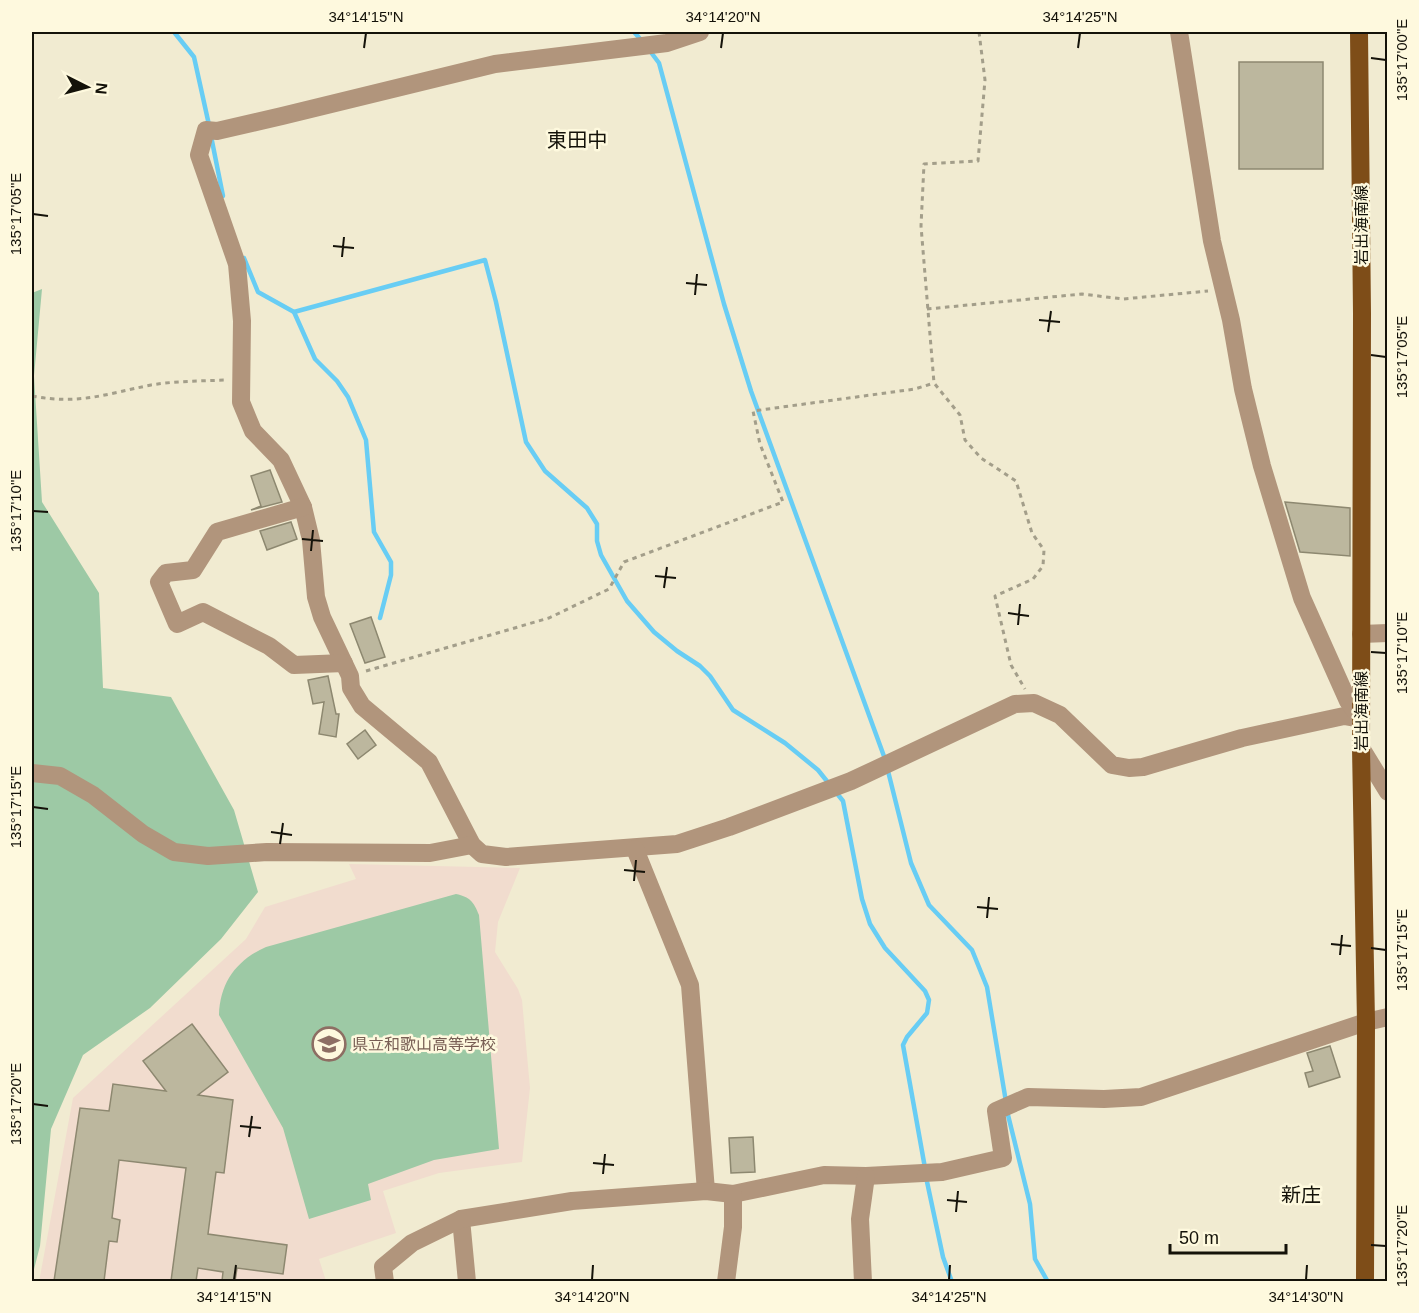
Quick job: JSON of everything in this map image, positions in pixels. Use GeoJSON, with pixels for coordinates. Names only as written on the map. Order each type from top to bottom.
{"type":"FeatureCollection","features":[{"type":"Feature","properties":{"kind":"main road","name":"岩出海南線"},"geometry":{"type":"LineString","coordinates":[[1359,32],[1361,748],[1366,1022],[1365,1281]]}},
{"type":"Feature","properties":{"kind":"street"},"geometry":{"type":"LineString","coordinates":[[700,32],[667,43],[495,64],[250,124],[217,131],[206,130],[200,155],[237,264],[242,321],[241,402],[253,431],[280,460],[303,507],[311,540],[316,597],[322,617],[347,670],[351,688],[362,706],[429,762],[472,845],[482,854],[506,856],[635,849],[676,844],[729,828],[851,781],[1015,704],[1034,703],[1059,715],[1112,765],[1128,768],[1143,767],[1242,738],[1344,716],[1361,719]]}},
{"type":"Feature","properties":{"kind":"street"},"geometry":{"type":"LineString","coordinates":[[1179,32],[1212,241],[1231,320],[1243,389],[1281,535],[1302,598],[1348,701],[1361,719]]}},
{"type":"Feature","properties":{"kind":"street"},"geometry":{"type":"LineString","coordinates":[[303,507],[217,532],[193,570],[166,573],[159,582],[177,624],[203,612],[270,646],[294,665],[347,670]]}},
{"type":"Feature","properties":{"kind":"street"},"geometry":{"type":"LineString","coordinates":[[1361,634],[1388,633]]}},
{"type":"Feature","properties":{"kind":"street"},"geometry":{"type":"LineString","coordinates":[[1361,748],[1388,792]]}},
{"type":"Feature","properties":{"kind":"street"},"geometry":{"type":"LineString","coordinates":[[32,773],[60,776],[93,795],[143,834],[174,852],[208,856],[267,852],[430,853],[472,845]]}},
{"type":"Feature","properties":{"kind":"street"},"geometry":{"type":"LineString","coordinates":[[635,849],[690,985],[706,1191]]}},
{"type":"Feature","properties":{"kind":"street"},"geometry":{"type":"LineString","coordinates":[[386,1281],[383,1267],[412,1244],[462,1219],[572,1201],[706,1191],[733,1194],[824,1175],[866,1176],[942,1172],[1003,1158],[996,1111],[1028,1097],[1104,1099],[1141,1097],[1366,1022],[1388,1017]]}},
{"type":"Feature","properties":{"kind":"street"},"geometry":{"type":"LineString","coordinates":[[863,1281],[860,1219],[866,1176]]}},
{"type":"Feature","properties":{"kind":"street"},"geometry":{"type":"LineString","coordinates":[[726,1281],[733,1227],[733,1194]]}},
{"type":"Feature","properties":{"kind":"street"},"geometry":{"type":"LineString","coordinates":[[462,1219],[467,1281]]}},
{"type":"Feature","properties":{"kind":"path"},"geometry":{"type":"LineString","coordinates":[[979,32],[985,80],[978,161],[924,164],[921,226],[927,309],[934,383],[960,415],[965,440],[981,458],[1016,481],[1032,533],[1044,550],[1042,566],[1033,579],[995,596],[1011,665],[1034,703]]}},
{"type":"Feature","properties":{"kind":"path"},"geometry":{"type":"LineString","coordinates":[[927,309],[1082,294],[1123,299],[1223,290]]}},
{"type":"Feature","properties":{"kind":"path"},"geometry":{"type":"LineString","coordinates":[[32,396],[53,400],[94,399],[153,385],[242,378]]}},
{"type":"Feature","properties":{"kind":"path"},"geometry":{"type":"LineString","coordinates":[[347,670],[549,618],[609,589],[624,562],[783,501],[760,444],[753,411],[915,389],[934,383]]}},
{"type":"Feature","properties":{"kind":"shaded area","name":"県立和歌山高等学校"},"geometry":{"type":"Polygon","coordinates":[[[349,864],[520,868],[498,922],[495,952],[518,989],[522,1000],[530,1088],[522,1162],[439,1173],[383,1191],[396,1233],[319,1259],[326,1281],[39,1282],[73,1098],[246,939],[265,907],[356,879],[349,864]]]}},
{"type":"Feature","properties":{"kind":"green space"},"geometry":{"type":"Polygon","coordinates":[[[42,289],[34,376],[42,502],[99,593],[103,688],[171,697],[234,810],[258,892],[221,939],[150,1008],[83,1055],[51,1129],[40,1246],[32,1277],[32,293],[42,289]]]}},
{"type":"Feature","properties":{"kind":"green space"},"geometry":{"type":"Polygon","coordinates":[[[456,894],[471,901],[479,915],[499,1149],[434,1160],[368,1184],[371,1200],[309,1219],[283,1128],[219,1015],[220,1003],[227,982],[232,973],[247,958],[266,947],[456,894]]]}},
{"type":"Feature","properties":{"kind":"building"},"geometry":{"type":"Polygon","coordinates":[[[1239,62],[1323,62],[1323,169],[1239,169],[1239,62]]]}},
{"type":"Feature","properties":{"kind":"building"},"geometry":{"type":"Polygon","coordinates":[[[270,470],[282,502],[251,510],[261,506],[251,476],[270,470]]]}},
{"type":"Feature","properties":{"kind":"building"},"geometry":{"type":"Polygon","coordinates":[[[1285,502],[1350,508],[1350,556],[1300,552],[1285,502]]]}},
{"type":"Feature","properties":{"kind":"building"},"geometry":{"type":"Polygon","coordinates":[[[291,522],[297,539],[267,550],[260,531],[291,522]]]}},
{"type":"Feature","properties":{"kind":"building"},"geometry":{"type":"Polygon","coordinates":[[[371,617],[385,657],[365,663],[350,624],[371,617]]]}},
{"type":"Feature","properties":{"kind":"building"},"geometry":{"type":"Polygon","coordinates":[[[328,676],[336,714],[339,714],[336,737],[319,734],[324,702],[313,704],[308,680],[328,676]]]}},
{"type":"Feature","properties":{"kind":"building"},"geometry":{"type":"Polygon","coordinates":[[[365,730],[376,745],[358,759],[347,744],[365,730]]]}},
{"type":"Feature","properties":{"kind":"building"},"geometry":{"type":"Polygon","coordinates":[[[192,1024],[228,1072],[198,1095],[233,1100],[224,1173],[216,1172],[208,1234],[287,1245],[283,1274],[237,1268],[235,1281],[222,1281],[223,1272],[198,1268],[196,1281],[171,1281],[186,1168],[119,1160],[112,1218],[120,1220],[117,1242],[109,1241],[104,1281],[54,1281],[80,1108],[109,1111],[113,1084],[166,1091],[143,1061],[192,1024]]]}},
{"type":"Feature","properties":{"kind":"building"},"geometry":{"type":"Polygon","coordinates":[[[1330,1046],[1340,1077],[1309,1087],[1305,1073],[1313,1071],[1307,1053],[1330,1046]]]}},
{"type":"Feature","properties":{"kind":"building"},"geometry":{"type":"Polygon","coordinates":[[[753,1137],[755,1172],[731,1173],[729,1138],[753,1137]]]}},
{"type":"Feature","properties":{"kind":"waterway"},"geometry":{"type":"LineString","coordinates":[[174,32],[194,57],[209,125]]}},
{"type":"Feature","properties":{"kind":"waterway"},"geometry":{"type":"LineString","coordinates":[[634,32],[643,42]]}},
{"type":"Feature","properties":{"kind":"waterway"},"geometry":{"type":"LineString","coordinates":[[650,51],[659,63],[724,304],[751,391],[885,759]]}},
{"type":"Feature","properties":{"kind":"waterway"},"geometry":{"type":"LineString","coordinates":[[211,136],[223,196]]}},
{"type":"Feature","properties":{"kind":"waterway"},"geometry":{"type":"LineString","coordinates":[[244,258],[258,292],[294,312],[315,359],[337,381],[348,397],[366,440],[374,532],[391,562],[391,575],[380,618]]}},
{"type":"Feature","properties":{"kind":"waterway"},"geometry":{"type":"LineString","coordinates":[[294,312],[485,260],[526,442],[545,471],[587,508],[597,524],[597,541],[601,555],[627,601],[654,632],[710,676],[733,710],[785,743],[818,770],[830,785]]}},
{"type":"Feature","properties":{"kind":"waterway"},"geometry":{"type":"LineString","coordinates":[[887,767],[911,863],[929,905],[972,950],[987,987],[1006,1102]]}},
{"type":"Feature","properties":{"kind":"waterway"},"geometry":{"type":"LineString","coordinates":[[835,791],[843,801],[862,899],[870,924],[885,948],[925,991],[929,1000],[927,1013],[903,1045],[925,1168]]}},
{"type":"Feature","properties":{"kind":"waterway"},"geometry":{"type":"LineString","coordinates":[[1007,1111],[1030,1204],[1035,1259],[1048,1282]]}},
{"type":"Feature","properties":{"kind":"waterway"},"geometry":{"type":"LineString","coordinates":[[926,1177],[943,1257],[952,1282]]}},
{"type":"Feature","properties":{"kind":"place","name":"県立和歌山高等学校"},"geometry":{"type":"Point","coordinates":[329,1044]}},
{"type":"Feature","properties":{"kind":"district","name":"東田中"},"geometry":{"type":"Point","coordinates":[577,140]}},
{"type":"Feature","properties":{"kind":"district","name":"新庄"},"geometry":{"type":"Point","coordinates":[1301,1195]}}]}
